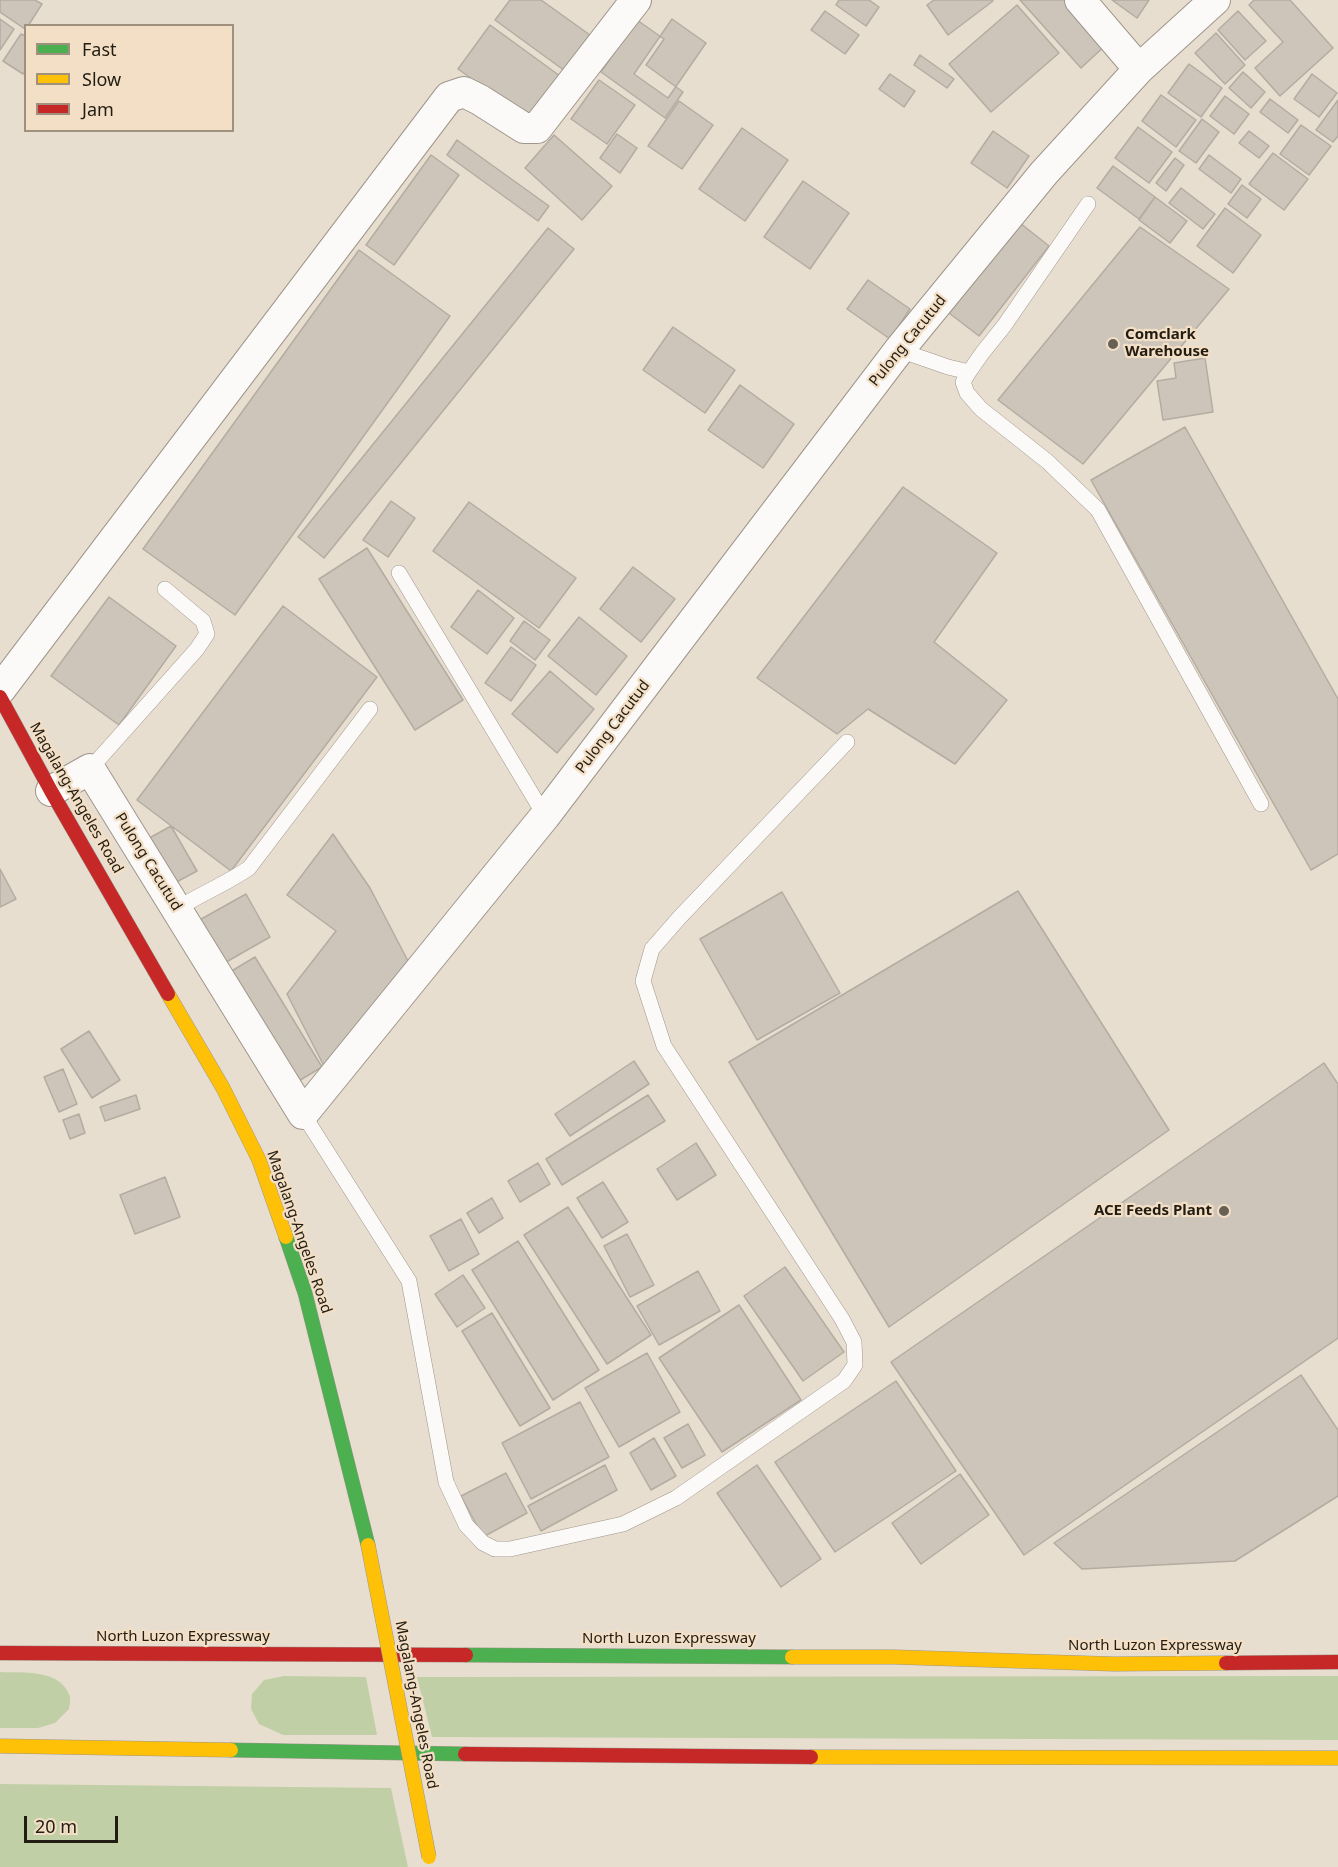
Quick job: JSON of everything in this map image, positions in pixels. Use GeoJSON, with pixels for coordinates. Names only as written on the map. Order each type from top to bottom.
{"type":"FeatureCollection","features":[{"type":"Feature","properties":{"kind":"main road","name":"Magalang-Angeles Road"},"geometry":{"type":"LineString","coordinates":[[0,697],[51,791],[223,1088],[259,1160],[306,1293],[368,1545],[430,1862]]}},
{"type":"Feature","properties":{"kind":"main road","name":"North Luzon Expressway"},"geometry":{"type":"LineString","coordinates":[[0,1653],[881,1657],[1114,1664],[1338,1662]]}},
{"type":"Feature","properties":{"kind":"main road"},"geometry":{"type":"LineString","coordinates":[[0,1746],[594,1756],[1338,1758]]}},
{"type":"Feature","properties":{"kind":"street"},"geometry":{"type":"LineString","coordinates":[[0,690],[449,97],[464,92],[524,128],[537,128],[636,0]]}},
{"type":"Feature","properties":{"kind":"street"},"geometry":{"type":"LineString","coordinates":[[1080,0],[1139,69]]}},
{"type":"Feature","properties":{"kind":"street","name":"Pulong Cacutud"},"geometry":{"type":"LineString","coordinates":[[90,769],[303,1114],[545,816],[899,350],[1044,173],[1139,69],[1215,0]]}},
{"type":"Feature","properties":{"kind":"street"},"geometry":{"type":"LineString","coordinates":[[51,791],[90,769]]}},
{"type":"Feature","properties":{"kind":"lane"},"geometry":{"type":"LineString","coordinates":[[1088,204],[963,382],[967,393],[981,409],[1048,462],[1098,510],[1261,804]]}},
{"type":"Feature","properties":{"kind":"lane"},"geometry":{"type":"LineString","coordinates":[[899,350],[969,372]]}},
{"type":"Feature","properties":{"kind":"lane"},"geometry":{"type":"LineString","coordinates":[[399,573],[545,816]]}},
{"type":"Feature","properties":{"kind":"lane"},"geometry":{"type":"LineString","coordinates":[[90,769],[197,649],[207,634],[203,621],[165,590]]}},
{"type":"Feature","properties":{"kind":"lane"},"geometry":{"type":"LineString","coordinates":[[177,909],[196,896],[237,877],[249,868],[370,709]]}},
{"type":"Feature","properties":{"kind":"lane"},"geometry":{"type":"LineString","coordinates":[[303,1114],[408,1281],[446,1482],[466,1525],[483,1544],[495,1549],[510,1549],[623,1524],[676,1498],[844,1381],[855,1365],[854,1342],[842,1319],[664,1046],[644,981],[652,949],[847,742]]}},
{"type":"Feature","properties":{"kind":"green space"},"geometry":{"type":"Polygon","coordinates":[[[0,1672],[39,1674],[57,1680],[69,1694],[69,1709],[55,1723],[38,1728],[0,1728],[0,1672]]]}},
{"type":"Feature","properties":{"kind":"green space"},"geometry":{"type":"Polygon","coordinates":[[[284,1676],[366,1677],[377,1735],[283,1735],[259,1724],[251,1709],[252,1694],[264,1680],[284,1676]]]}},
{"type":"Feature","properties":{"kind":"green space"},"geometry":{"type":"Polygon","coordinates":[[[1338,1676],[1338,1740],[432,1737],[417,1677],[1338,1676]]]}},
{"type":"Feature","properties":{"kind":"green space"},"geometry":{"type":"Polygon","coordinates":[[[0,1784],[391,1788],[408,1867],[0,1867],[0,1784]]]}},
{"type":"Feature","properties":{"kind":"building"},"geometry":{"type":"Polygon","coordinates":[[[0,0],[35,0],[42,4],[29,24],[24,24],[24,28],[0,12],[0,0]]]}},
{"type":"Feature","properties":{"kind":"building"},"geometry":{"type":"Polygon","coordinates":[[[510,0],[541,0],[590,35],[565,71],[495,20],[510,0]]]}},
{"type":"Feature","properties":{"kind":"building"},"geometry":{"type":"Polygon","coordinates":[[[839,0],[869,0],[879,7],[866,26],[836,5],[839,0]]]}},
{"type":"Feature","properties":{"kind":"building"},"geometry":{"type":"Polygon","coordinates":[[[934,0],[993,1],[948,35],[927,5],[934,0]]]}},
{"type":"Feature","properties":{"kind":"building"},"geometry":{"type":"Polygon","coordinates":[[[1020,0],[1070,0],[1108,43],[1081,68],[1020,0]]]}},
{"type":"Feature","properties":{"kind":"building"},"geometry":{"type":"Polygon","coordinates":[[[1112,0],[1149,0],[1137,18],[1112,0]]]}},
{"type":"Feature","properties":{"kind":"building"},"geometry":{"type":"Polygon","coordinates":[[[1254,0],[1290,0],[1333,48],[1280,96],[1255,68],[1283,42],[1249,5],[1254,0]]]}},
{"type":"Feature","properties":{"kind":"building"},"geometry":{"type":"Polygon","coordinates":[[[1017,5],[1059,53],[991,112],[949,64],[1017,5]]]}},
{"type":"Feature","properties":{"kind":"building"},"geometry":{"type":"Polygon","coordinates":[[[825,11],[859,35],[845,54],[811,30],[825,11]]]}},
{"type":"Feature","properties":{"kind":"building"},"geometry":{"type":"Polygon","coordinates":[[[1238,11],[1266,41],[1245,60],[1218,30],[1238,11]]]}},
{"type":"Feature","properties":{"kind":"building"},"geometry":{"type":"Polygon","coordinates":[[[0,19],[14,29],[0,50],[0,19]]]}},
{"type":"Feature","properties":{"kind":"building"},"geometry":{"type":"Polygon","coordinates":[[[672,19],[706,43],[668,98],[634,74],[672,19]]]}},
{"type":"Feature","properties":{"kind":"building"},"geometry":{"type":"Polygon","coordinates":[[[637,20],[664,39],[646,65],[683,92],[665,118],[601,72],[637,20]]]}},
{"type":"Feature","properties":{"kind":"building"},"geometry":{"type":"Polygon","coordinates":[[[490,25],[560,76],[529,120],[458,69],[490,25]]]}},
{"type":"Feature","properties":{"kind":"building"},"geometry":{"type":"Polygon","coordinates":[[[1216,33],[1245,65],[1225,84],[1195,53],[1216,33]]]}},
{"type":"Feature","properties":{"kind":"building"},"geometry":{"type":"Polygon","coordinates":[[[21,34],[24,35],[23,74],[3,61],[21,34]]]}},
{"type":"Feature","properties":{"kind":"building"},"geometry":{"type":"Polygon","coordinates":[[[920,55],[954,79],[947,88],[914,65],[920,55]]]}},
{"type":"Feature","properties":{"kind":"building"},"geometry":{"type":"Polygon","coordinates":[[[1189,64],[1222,88],[1201,117],[1168,93],[1189,64]]]}},
{"type":"Feature","properties":{"kind":"building"},"geometry":{"type":"Polygon","coordinates":[[[1243,72],[1265,92],[1251,108],[1229,88],[1243,72]]]}},
{"type":"Feature","properties":{"kind":"building"},"geometry":{"type":"Polygon","coordinates":[[[890,74],[915,91],[904,107],[879,89],[890,74]]]}},
{"type":"Feature","properties":{"kind":"building"},"geometry":{"type":"Polygon","coordinates":[[[1312,74],[1337,93],[1319,117],[1294,99],[1312,74]]]}},
{"type":"Feature","properties":{"kind":"building"},"geometry":{"type":"Polygon","coordinates":[[[599,80],[635,105],[607,144],[571,119],[599,80]]]}},
{"type":"Feature","properties":{"kind":"building"},"geometry":{"type":"Polygon","coordinates":[[[1161,95],[1196,120],[1176,147],[1142,121],[1161,95]]]}},
{"type":"Feature","properties":{"kind":"building"},"geometry":{"type":"Polygon","coordinates":[[[1225,96],[1249,114],[1234,134],[1210,116],[1225,96]]]}},
{"type":"Feature","properties":{"kind":"building"},"geometry":{"type":"Polygon","coordinates":[[[1270,99],[1298,120],[1288,133],[1260,112],[1270,99]]]}},
{"type":"Feature","properties":{"kind":"building"},"geometry":{"type":"Polygon","coordinates":[[[1338,100],[1338,136],[1333,142],[1316,130],[1338,100]]]}},
{"type":"Feature","properties":{"kind":"building"},"geometry":{"type":"Polygon","coordinates":[[[679,101],[713,125],[682,169],[648,146],[679,101]]]}},
{"type":"Feature","properties":{"kind":"building"},"geometry":{"type":"Polygon","coordinates":[[[1202,119],[1219,132],[1196,163],[1179,151],[1202,119]]]}},
{"type":"Feature","properties":{"kind":"building"},"geometry":{"type":"Polygon","coordinates":[[[1301,125],[1331,146],[1309,175],[1280,154],[1301,125]]]}},
{"type":"Feature","properties":{"kind":"building"},"geometry":{"type":"Polygon","coordinates":[[[1138,127],[1172,152],[1149,183],[1115,158],[1138,127]]]}},
{"type":"Feature","properties":{"kind":"building"},"geometry":{"type":"Polygon","coordinates":[[[742,128],[788,160],[745,221],[699,189],[742,128]]]}},
{"type":"Feature","properties":{"kind":"building"},"geometry":{"type":"Polygon","coordinates":[[[993,131],[1029,156],[1007,188],[971,163],[993,131]]]}},
{"type":"Feature","properties":{"kind":"building"},"geometry":{"type":"Polygon","coordinates":[[[1249,131],[1269,146],[1259,158],[1239,143],[1249,131]]]}},
{"type":"Feature","properties":{"kind":"building"},"geometry":{"type":"Polygon","coordinates":[[[617,134],[637,148],[620,173],[600,158],[617,134]]]}},
{"type":"Feature","properties":{"kind":"building"},"geometry":{"type":"Polygon","coordinates":[[[554,135],[612,186],[582,220],[525,168],[554,135]]]}},
{"type":"Feature","properties":{"kind":"building"},"geometry":{"type":"Polygon","coordinates":[[[457,140],[549,206],[538,221],[447,155],[457,140]]]}},
{"type":"Feature","properties":{"kind":"building"},"geometry":{"type":"Polygon","coordinates":[[[1273,153],[1308,179],[1284,210],[1249,184],[1273,153]]]}},
{"type":"Feature","properties":{"kind":"building"},"geometry":{"type":"Polygon","coordinates":[[[431,155],[459,175],[394,265],[366,245],[431,155]]]}},
{"type":"Feature","properties":{"kind":"building"},"geometry":{"type":"Polygon","coordinates":[[[1209,155],[1241,179],[1231,193],[1199,169],[1209,155]]]}},
{"type":"Feature","properties":{"kind":"building"},"geometry":{"type":"Polygon","coordinates":[[[1175,158],[1184,165],[1166,191],[1156,183],[1175,158]]]}},
{"type":"Feature","properties":{"kind":"building"},"geometry":{"type":"Polygon","coordinates":[[[1113,166],[1155,197],[1139,219],[1097,188],[1113,166]]]}},
{"type":"Feature","properties":{"kind":"building"},"geometry":{"type":"Polygon","coordinates":[[[803,181],[849,213],[810,269],[764,237],[803,181]]]}},
{"type":"Feature","properties":{"kind":"building"},"geometry":{"type":"Polygon","coordinates":[[[1242,185],[1261,199],[1247,218],[1228,204],[1242,185]]]}},
{"type":"Feature","properties":{"kind":"building"},"geometry":{"type":"Polygon","coordinates":[[[1181,188],[1215,214],[1203,229],[1169,203],[1181,188]]]}},
{"type":"Feature","properties":{"kind":"building"},"geometry":{"type":"Polygon","coordinates":[[[1155,197],[1187,221],[1170,243],[1139,220],[1155,197]]]}},
{"type":"Feature","properties":{"kind":"building"},"geometry":{"type":"Polygon","coordinates":[[[1225,208],[1261,235],[1233,273],[1197,246],[1225,208]]]}},
{"type":"Feature","properties":{"kind":"building"},"geometry":{"type":"Polygon","coordinates":[[[1020,223],[1049,246],[979,336],[949,313],[1020,223]]]}},
{"type":"Feature","properties":{"kind":"building","name":"Comclark Warehouse"},"geometry":{"type":"Polygon","coordinates":[[[1140,227],[1229,289],[1083,464],[998,400],[1140,227]]]}},
{"type":"Feature","properties":{"kind":"building"},"geometry":{"type":"Polygon","coordinates":[[[548,228],[574,249],[324,558],[298,537],[548,228]]]}},
{"type":"Feature","properties":{"kind":"building"},"geometry":{"type":"Polygon","coordinates":[[[359,250],[450,316],[235,615],[143,549],[359,250]]]}},
{"type":"Feature","properties":{"kind":"building"},"geometry":{"type":"Polygon","coordinates":[[[868,280],[910,309],[890,339],[847,309],[868,280]]]}},
{"type":"Feature","properties":{"kind":"building"},"geometry":{"type":"Polygon","coordinates":[[[673,327],[735,370],[705,413],[643,370],[673,327]]]}},
{"type":"Feature","properties":{"kind":"building"},"geometry":{"type":"Polygon","coordinates":[[[1205,358],[1213,412],[1163,420],[1157,381],[1176,378],[1174,363],[1205,358]]]}},
{"type":"Feature","properties":{"kind":"building"},"geometry":{"type":"Polygon","coordinates":[[[740,385],[794,424],[763,468],[708,430],[740,385]]]}},
{"type":"Feature","properties":{"kind":"building"},"geometry":{"type":"Polygon","coordinates":[[[1185,427],[1338,699],[1338,854],[1311,870],[1091,480],[1185,427]]]}},
{"type":"Feature","properties":{"kind":"building"},"geometry":{"type":"Polygon","coordinates":[[[903,487],[997,553],[934,642],[1007,700],[955,764],[868,709],[837,734],[757,678],[903,487]]]}},
{"type":"Feature","properties":{"kind":"building"},"geometry":{"type":"Polygon","coordinates":[[[391,501],[415,518],[388,557],[363,540],[391,501]]]}},
{"type":"Feature","properties":{"kind":"building"},"geometry":{"type":"Polygon","coordinates":[[[469,502],[576,578],[539,628],[433,551],[469,502]]]}},
{"type":"Feature","properties":{"kind":"building"},"geometry":{"type":"Polygon","coordinates":[[[367,548],[463,700],[415,730],[319,579],[367,548]]]}},
{"type":"Feature","properties":{"kind":"building"},"geometry":{"type":"Polygon","coordinates":[[[633,567],[675,599],[641,642],[600,609],[633,567]]]}},
{"type":"Feature","properties":{"kind":"building"},"geometry":{"type":"Polygon","coordinates":[[[478,590],[514,618],[487,654],[451,627],[478,590]]]}},
{"type":"Feature","properties":{"kind":"building"},"geometry":{"type":"Polygon","coordinates":[[[109,597],[176,646],[119,725],[51,676],[109,597]]]}},
{"type":"Feature","properties":{"kind":"building"},"geometry":{"type":"Polygon","coordinates":[[[283,606],[377,677],[231,871],[137,800],[283,606]]]}},
{"type":"Feature","properties":{"kind":"building"},"geometry":{"type":"Polygon","coordinates":[[[579,617],[627,656],[596,695],[548,656],[579,617]]]}},
{"type":"Feature","properties":{"kind":"building"},"geometry":{"type":"Polygon","coordinates":[[[524,621],[550,640],[535,660],[510,641],[524,621]]]}},
{"type":"Feature","properties":{"kind":"building"},"geometry":{"type":"Polygon","coordinates":[[[511,647],[536,665],[511,701],[485,683],[511,647]]]}},
{"type":"Feature","properties":{"kind":"building"},"geometry":{"type":"Polygon","coordinates":[[[550,671],[594,709],[557,753],[512,714],[550,671]]]}},
{"type":"Feature","properties":{"kind":"building"},"geometry":{"type":"Polygon","coordinates":[[[171,826],[197,871],[169,886],[144,841],[171,826]]]}},
{"type":"Feature","properties":{"kind":"building"},"geometry":{"type":"Polygon","coordinates":[[[333,834],[370,888],[408,961],[325,1068],[287,994],[336,931],[287,895],[333,834]]]}},
{"type":"Feature","properties":{"kind":"building"},"geometry":{"type":"Polygon","coordinates":[[[0,869],[16,899],[0,907],[0,869]]]}},
{"type":"Feature","properties":{"kind":"building"},"geometry":{"type":"Polygon","coordinates":[[[1018,891],[1169,1130],[889,1327],[729,1062],[1018,891]]]}},
{"type":"Feature","properties":{"kind":"building"},"geometry":{"type":"Polygon","coordinates":[[[782,892],[840,993],[757,1040],[700,939],[782,892]]]}},
{"type":"Feature","properties":{"kind":"building"},"geometry":{"type":"Polygon","coordinates":[[[246,894],[270,937],[221,965],[196,922],[246,894]]]}},
{"type":"Feature","properties":{"kind":"building"},"geometry":{"type":"Polygon","coordinates":[[[255,957],[322,1067],[292,1085],[225,975],[255,957]]]}},
{"type":"Feature","properties":{"kind":"building"},"geometry":{"type":"Polygon","coordinates":[[[89,1031],[120,1080],[92,1098],[61,1049],[89,1031]]]}},
{"type":"Feature","properties":{"kind":"building"},"geometry":{"type":"Polygon","coordinates":[[[634,1061],[649,1084],[570,1136],[555,1114],[634,1061]]]}},
{"type":"Feature","properties":{"kind":"building","name":"ACE Feeds Plant"},"geometry":{"type":"Polygon","coordinates":[[[1324,1063],[1338,1084],[1338,1338],[1024,1555],[891,1362],[1324,1063]]]}},
{"type":"Feature","properties":{"kind":"building"},"geometry":{"type":"Polygon","coordinates":[[[63,1069],[77,1104],[59,1112],[44,1077],[63,1069]]]}},
{"type":"Feature","properties":{"kind":"building"},"geometry":{"type":"Polygon","coordinates":[[[136,1095],[140,1109],[105,1121],[100,1107],[136,1095]]]}},
{"type":"Feature","properties":{"kind":"building"},"geometry":{"type":"Polygon","coordinates":[[[648,1095],[665,1121],[562,1185],[546,1159],[648,1095]]]}},
{"type":"Feature","properties":{"kind":"building"},"geometry":{"type":"Polygon","coordinates":[[[79,1114],[85,1133],[70,1139],[63,1120],[79,1114]]]}},
{"type":"Feature","properties":{"kind":"building"},"geometry":{"type":"Polygon","coordinates":[[[696,1143],[716,1175],[677,1200],[657,1169],[696,1143]]]}},
{"type":"Feature","properties":{"kind":"building"},"geometry":{"type":"Polygon","coordinates":[[[538,1163],[550,1184],[520,1202],[508,1181],[538,1163]]]}},
{"type":"Feature","properties":{"kind":"building"},"geometry":{"type":"Polygon","coordinates":[[[165,1177],[180,1217],[135,1234],[120,1195],[165,1177]]]}},
{"type":"Feature","properties":{"kind":"building"},"geometry":{"type":"Polygon","coordinates":[[[603,1182],[628,1222],[602,1238],[577,1198],[603,1182]]]}},
{"type":"Feature","properties":{"kind":"building"},"geometry":{"type":"Polygon","coordinates":[[[492,1198],[503,1218],[479,1233],[467,1213],[492,1198]]]}},
{"type":"Feature","properties":{"kind":"building"},"geometry":{"type":"Polygon","coordinates":[[[568,1207],[651,1335],[607,1364],[524,1235],[568,1207]]]}},
{"type":"Feature","properties":{"kind":"building"},"geometry":{"type":"Polygon","coordinates":[[[461,1219],[479,1254],[449,1271],[430,1236],[461,1219]]]}},
{"type":"Feature","properties":{"kind":"building"},"geometry":{"type":"Polygon","coordinates":[[[627,1234],[654,1285],[630,1297],[604,1246],[627,1234]]]}},
{"type":"Feature","properties":{"kind":"building"},"geometry":{"type":"Polygon","coordinates":[[[518,1241],[599,1370],[553,1400],[472,1270],[518,1241]]]}},
{"type":"Feature","properties":{"kind":"building"},"geometry":{"type":"Polygon","coordinates":[[[785,1267],[844,1352],[803,1381],[744,1296],[785,1267]]]}},
{"type":"Feature","properties":{"kind":"building"},"geometry":{"type":"Polygon","coordinates":[[[698,1271],[720,1311],[659,1345],[637,1306],[698,1271]]]}},
{"type":"Feature","properties":{"kind":"building"},"geometry":{"type":"Polygon","coordinates":[[[463,1275],[485,1308],[457,1327],[435,1294],[463,1275]]]}},
{"type":"Feature","properties":{"kind":"building"},"geometry":{"type":"Polygon","coordinates":[[[739,1305],[801,1400],[722,1452],[659,1358],[739,1305]]]}},
{"type":"Feature","properties":{"kind":"building"},"geometry":{"type":"Polygon","coordinates":[[[492,1313],[550,1408],[520,1426],[462,1331],[492,1313]]]}},
{"type":"Feature","properties":{"kind":"building"},"geometry":{"type":"Polygon","coordinates":[[[647,1353],[680,1412],[619,1447],[585,1388],[647,1353]]]}},
{"type":"Feature","properties":{"kind":"building"},"geometry":{"type":"Polygon","coordinates":[[[1301,1375],[1338,1430],[1338,1496],[1235,1561],[1082,1569],[1054,1543],[1301,1375]]]}},
{"type":"Feature","properties":{"kind":"building"},"geometry":{"type":"Polygon","coordinates":[[[896,1381],[956,1471],[835,1552],[775,1462],[896,1381]]]}},
{"type":"Feature","properties":{"kind":"building"},"geometry":{"type":"Polygon","coordinates":[[[580,1402],[609,1457],[531,1499],[502,1443],[580,1402]]]}},
{"type":"Feature","properties":{"kind":"building"},"geometry":{"type":"Polygon","coordinates":[[[688,1424],[705,1455],[682,1468],[664,1438],[688,1424]]]}},
{"type":"Feature","properties":{"kind":"building"},"geometry":{"type":"Polygon","coordinates":[[[654,1438],[676,1476],[651,1490],[630,1453],[654,1438]]]}},
{"type":"Feature","properties":{"kind":"building"},"geometry":{"type":"Polygon","coordinates":[[[605,1465],[617,1490],[541,1531],[528,1506],[605,1465]]]}},
{"type":"Feature","properties":{"kind":"building"},"geometry":{"type":"Polygon","coordinates":[[[757,1465],[821,1559],[781,1587],[717,1493],[757,1465]]]}},
{"type":"Feature","properties":{"kind":"building"},"geometry":{"type":"Polygon","coordinates":[[[506,1473],[527,1513],[483,1537],[461,1496],[506,1473]]]}},
{"type":"Feature","properties":{"kind":"building"},"geometry":{"type":"Polygon","coordinates":[[[960,1474],[989,1515],[921,1564],[892,1523],[960,1474]]]}},
{"type":"Feature","properties":{"kind":"traffic: fast"},"geometry":{"type":"LineString","coordinates":[[286,1237],[305,1293],[368,1545]]}},
{"type":"Feature","properties":{"kind":"traffic: fast"},"geometry":{"type":"LineString","coordinates":[[466,1655],[792,1657]]}},
{"type":"Feature","properties":{"kind":"traffic: fast"},"geometry":{"type":"LineString","coordinates":[[231,1750],[465,1754]]}},
{"type":"Feature","properties":{"kind":"traffic: slow"},"geometry":{"type":"LineString","coordinates":[[168,994],[223,1088],[259,1160],[286,1237]]}},
{"type":"Feature","properties":{"kind":"traffic: slow"},"geometry":{"type":"LineString","coordinates":[[368,1545],[429,1857]]}},
{"type":"Feature","properties":{"kind":"traffic: slow"},"geometry":{"type":"LineString","coordinates":[[792,1657],[893,1657],[1114,1664],[1226,1663]]}},
{"type":"Feature","properties":{"kind":"traffic: slow"},"geometry":{"type":"LineString","coordinates":[[0,1746],[231,1750]]}},
{"type":"Feature","properties":{"kind":"traffic: slow"},"geometry":{"type":"LineString","coordinates":[[811,1757],[1338,1758]]}},
{"type":"Feature","properties":{"kind":"traffic: jam"},"geometry":{"type":"LineString","coordinates":[[0,697],[51,791],[168,994]]}},
{"type":"Feature","properties":{"kind":"traffic: jam"},"geometry":{"type":"LineString","coordinates":[[0,1653],[466,1655]]}},
{"type":"Feature","properties":{"kind":"traffic: jam"},"geometry":{"type":"LineString","coordinates":[[1226,1663],[1338,1662]]}},
{"type":"Feature","properties":{"kind":"traffic: jam"},"geometry":{"type":"LineString","coordinates":[[465,1754],[811,1757]]}},
{"type":"Feature","properties":{"kind":"place","name":"Comclark Warehouse"},"geometry":{"type":"Point","coordinates":[1113,344]}},
{"type":"Feature","properties":{"kind":"place","name":"ACE Feeds Plant"},"geometry":{"type":"Point","coordinates":[1224,1211]}}]}
